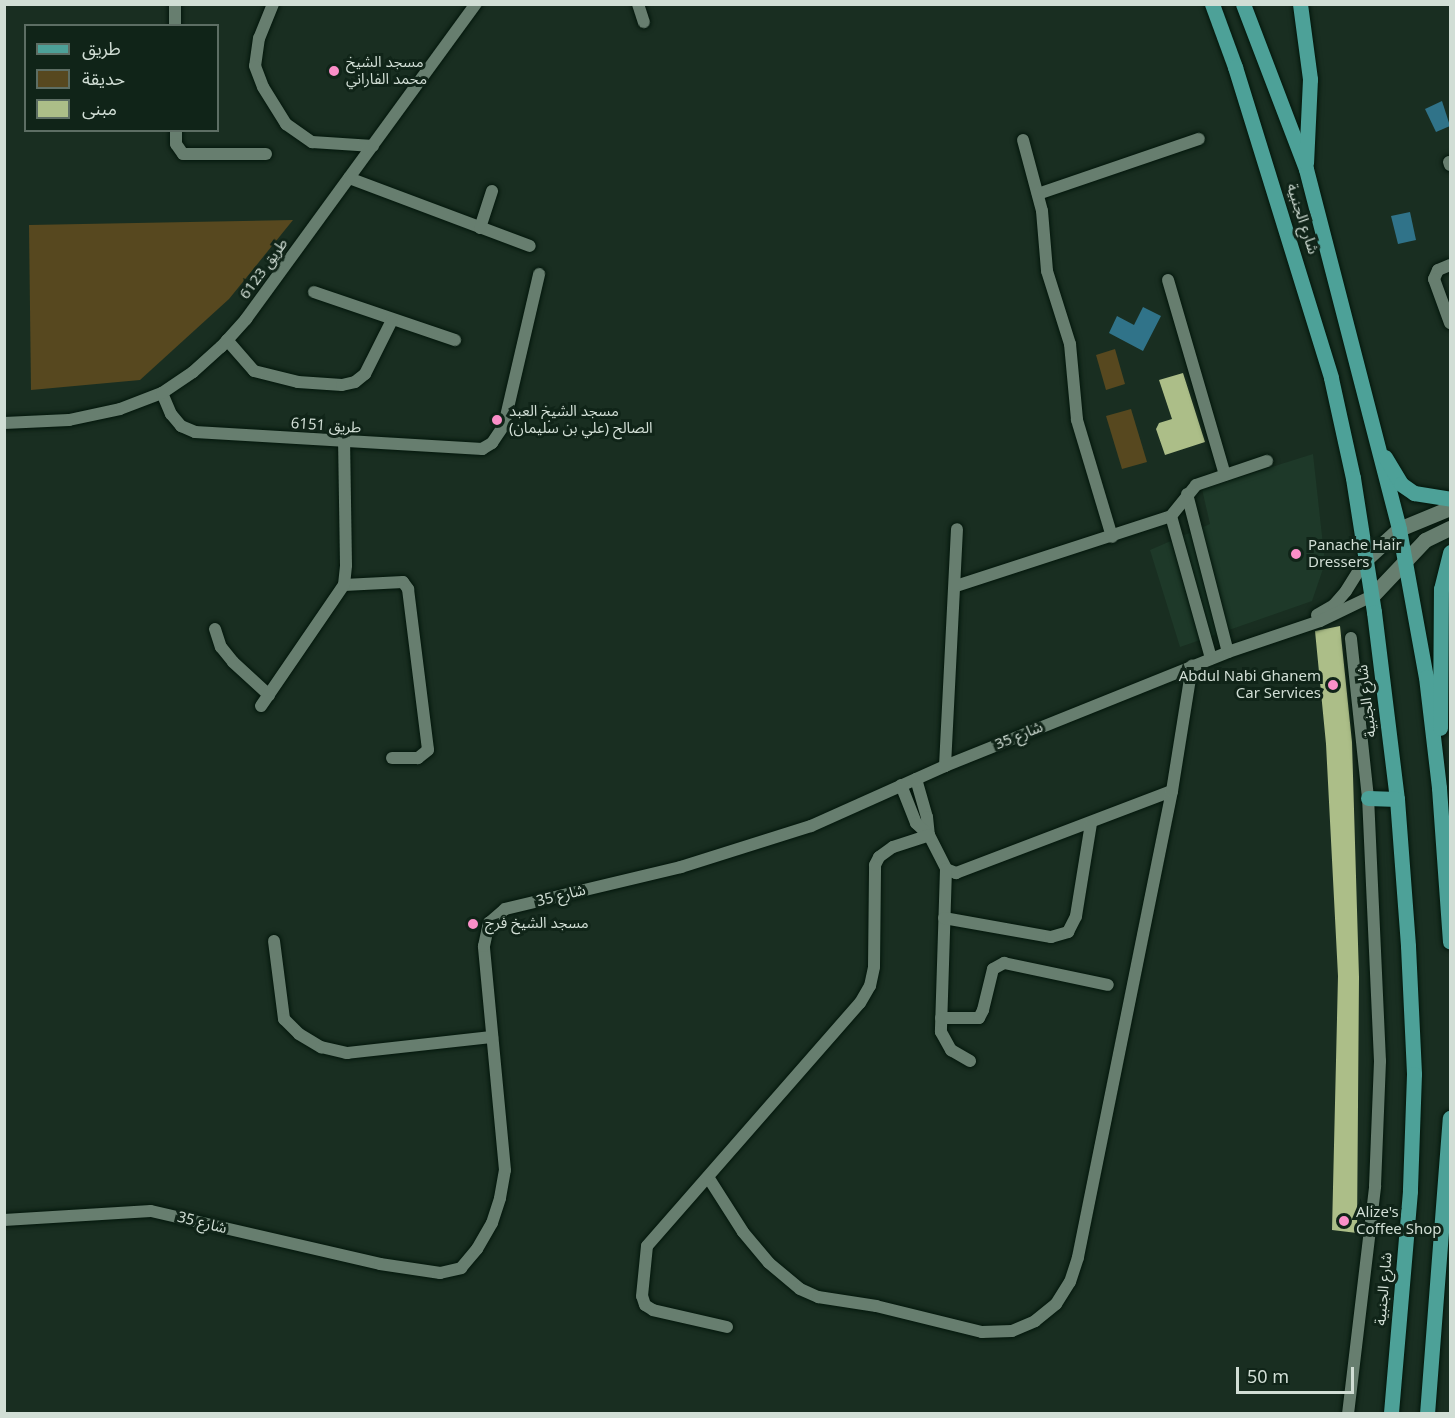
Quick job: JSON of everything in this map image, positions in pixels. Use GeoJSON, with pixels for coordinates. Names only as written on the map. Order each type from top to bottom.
{"type":"FeatureCollection","features":[{"type":"Feature","properties":{"kind":"main road","name":"شارع الجنبية"},"geometry":{"type":"LineString","coordinates":[[1212,4],[1325,356],[1351,467],[1372,596],[1397,799],[1408,946],[1414,1074],[1410,1191],[1391,1413]]}},
{"type":"Feature","properties":{"kind":"main road","name":"شارع الجنبية"},"geometry":{"type":"LineString","coordinates":[[1243,4],[1306,169],[1369,422],[1399,529],[1426,677],[1438,788],[1450,942]]}},
{"type":"Feature","properties":{"kind":"main road"},"geometry":{"type":"LineString","coordinates":[[1299,4],[1310,79],[1306,169]]}},
{"type":"Feature","properties":{"kind":"main road"},"geometry":{"type":"LineString","coordinates":[[1369,422],[1389,467],[1401,484],[1414,493],[1450,499]]}},
{"type":"Feature","properties":{"kind":"main road"},"geometry":{"type":"LineString","coordinates":[[1438,788],[1441,589],[1443,570],[1450,552]]}},
{"type":"Feature","properties":{"kind":"main road"},"geometry":{"type":"LineString","coordinates":[[1368,798],[1397,799]]}},
{"type":"Feature","properties":{"kind":"main road"},"geometry":{"type":"LineString","coordinates":[[1429,1411],[1450,1118]]}},
{"type":"Feature","properties":{"kind":"street"},"geometry":{"type":"LineString","coordinates":[[175,4],[175,24]]}},
{"type":"Feature","properties":{"kind":"street"},"geometry":{"type":"LineString","coordinates":[[273,4],[259,38],[255,66],[263,87],[286,124],[312,142],[373,146]]}},
{"type":"Feature","properties":{"kind":"street","name":"طريق 6123"},"geometry":{"type":"LineString","coordinates":[[162,393],[193,372],[246,319],[476,4]]}},
{"type":"Feature","properties":{"kind":"street"},"geometry":{"type":"LineString","coordinates":[[638,4],[644,21]]}},
{"type":"Feature","properties":{"kind":"street"},"geometry":{"type":"LineString","coordinates":[[176,132],[176,144],[183,154],[266,154]]}},
{"type":"Feature","properties":{"kind":"street"},"geometry":{"type":"LineString","coordinates":[[1038,194],[1199,139]]}},
{"type":"Feature","properties":{"kind":"street"},"geometry":{"type":"LineString","coordinates":[[1023,140],[1042,211],[1047,271],[1071,344],[1077,420],[1112,537]]}},
{"type":"Feature","properties":{"kind":"street"},"geometry":{"type":"LineString","coordinates":[[349,178],[530,246]]}},
{"type":"Feature","properties":{"kind":"street"},"geometry":{"type":"LineString","coordinates":[[480,228],[492,191]]}},
{"type":"Feature","properties":{"kind":"street"},"geometry":{"type":"LineString","coordinates":[[1450,265],[1438,270],[1434,279],[1450,323]]}},
{"type":"Feature","properties":{"kind":"street","name":"طريق 6151"},"geometry":{"type":"LineString","coordinates":[[162,393],[171,414],[181,426],[195,432],[471,450],[492,443],[504,425],[539,274]]}},
{"type":"Feature","properties":{"kind":"street"},"geometry":{"type":"LineString","coordinates":[[1168,280],[1225,475]]}},
{"type":"Feature","properties":{"kind":"street"},"geometry":{"type":"LineString","coordinates":[[314,292],[455,340]]}},
{"type":"Feature","properties":{"kind":"street"},"geometry":{"type":"LineString","coordinates":[[227,340],[254,371],[298,382],[342,385],[355,382],[365,374],[392,320]]}},
{"type":"Feature","properties":{"kind":"street"},"geometry":{"type":"LineString","coordinates":[[4,423],[69,420],[120,409],[162,393]]}},
{"type":"Feature","properties":{"kind":"street"},"geometry":{"type":"LineString","coordinates":[[261,706],[344,585],[346,565],[344,443]]}},
{"type":"Feature","properties":{"kind":"street"},"geometry":{"type":"LineString","coordinates":[[956,586],[1172,516],[1196,485],[1268,460]]}},
{"type":"Feature","properties":{"kind":"street"},"geometry":{"type":"LineString","coordinates":[[1187,494],[1228,652]]}},
{"type":"Feature","properties":{"kind":"street","name":"شارع 35"},"geometry":{"type":"LineString","coordinates":[[1304,625],[1334,605],[1346,591],[1366,559],[1399,529],[1450,508]]}},
{"type":"Feature","properties":{"kind":"street"},"geometry":{"type":"LineString","coordinates":[[1172,516],[1211,658]]}},
{"type":"Feature","properties":{"kind":"street","name":"شارع 35"},"geometry":{"type":"LineString","coordinates":[[4,1220],[151,1211],[380,1264],[440,1273],[461,1268],[477,1249],[492,1223],[500,1198],[505,1170],[484,946],[489,923],[505,909],[733,852],[811,826],[945,766],[1211,658],[1350,608],[1372,596],[1425,540],[1450,528]]}},
{"type":"Feature","properties":{"kind":"street"},"geometry":{"type":"LineString","coordinates":[[945,766],[956,586],[957,529]]}},
{"type":"Feature","properties":{"kind":"street"},"geometry":{"type":"LineString","coordinates":[[1182,556],[1201,549]]}},
{"type":"Feature","properties":{"kind":"street"},"geometry":{"type":"LineString","coordinates":[[1189,579],[1207,572]]}},
{"type":"Feature","properties":{"kind":"street"},"geometry":{"type":"LineString","coordinates":[[344,585],[403,582],[408,589],[428,750],[418,758],[392,758]]}},
{"type":"Feature","properties":{"kind":"street"},"geometry":{"type":"LineString","coordinates":[[215,629],[221,647],[233,662],[269,695]]}},
{"type":"Feature","properties":{"kind":"street"},"geometry":{"type":"LineString","coordinates":[[1348,1413],[1375,1186],[1379,1108],[1379,1017],[1368,798],[1351,638]]}},
{"type":"Feature","properties":{"kind":"street"},"geometry":{"type":"LineString","coordinates":[[708,1176],[755,1248],[783,1277],[800,1289],[818,1297],[876,1306],[982,1332],[1012,1331],[1035,1321],[1056,1304],[1065,1290],[1078,1257],[1172,791],[1192,666]]}},
{"type":"Feature","properties":{"kind":"street"},"geometry":{"type":"LineString","coordinates":[[915,779],[927,816],[929,835]]}},
{"type":"Feature","properties":{"kind":"street"},"geometry":{"type":"LineString","coordinates":[[901,785],[916,823],[929,835],[946,868],[941,1032],[946,1045],[970,1061]]}},
{"type":"Feature","properties":{"kind":"street"},"geometry":{"type":"LineString","coordinates":[[946,868],[961,872],[1172,791]]}},
{"type":"Feature","properties":{"kind":"street"},"geometry":{"type":"LineString","coordinates":[[944,918],[1051,937],[1068,932],[1076,916],[1091,823]]}},
{"type":"Feature","properties":{"kind":"street"},"geometry":{"type":"LineString","coordinates":[[726,1327],[653,1310],[643,1301],[647,1246],[866,995],[874,967],[875,865],[879,857],[892,847],[929,835]]}},
{"type":"Feature","properties":{"kind":"street"},"geometry":{"type":"LineString","coordinates":[[274,941],[284,1019],[299,1034],[321,1047],[347,1053],[492,1037]]}},
{"type":"Feature","properties":{"kind":"street"},"geometry":{"type":"LineString","coordinates":[[941,1018],[979,1018],[984,1010],[992,972],[1004,963],[1108,985]]}},
{"type":"Feature","properties":{"kind":"shaded area"},"geometry":{"type":"Polygon","coordinates":[[[1313,454],[1325,563],[1312,601],[1180,647],[1150,550],[1210,524],[1202,489],[1313,454]]]}},
{"type":"Feature","properties":{"kind":"green space"},"geometry":{"type":"Polygon","coordinates":[[[293,220],[229,299],[140,380],[31,390],[29,225],[293,220]]]}},
{"type":"Feature","properties":{"kind":"green space"},"geometry":{"type":"Polygon","coordinates":[[[1115,349],[1125,384],[1106,390],[1096,355],[1115,349]]]}},
{"type":"Feature","properties":{"kind":"green space"},"geometry":{"type":"Polygon","coordinates":[[[1131,409],[1147,462],[1122,469],[1106,416],[1131,409]]]}},
{"type":"Feature","properties":{"kind":"water"},"geometry":{"type":"Polygon","coordinates":[[[1442,101],[1450,126],[1436,132],[1425,109],[1442,101]]]}},
{"type":"Feature","properties":{"kind":"water"},"geometry":{"type":"Polygon","coordinates":[[[1410,212],[1416,240],[1398,244],[1391,216],[1410,212]]]}},
{"type":"Feature","properties":{"kind":"water"},"geometry":{"type":"Polygon","coordinates":[[[1143,307],[1161,316],[1143,351],[1109,333],[1117,316],[1134,325],[1143,307]]]}},
{"type":"Feature","properties":{"kind":"building"},"geometry":{"type":"Polygon","coordinates":[[[1183,373],[1205,442],[1165,455],[1156,429],[1159,423],[1172,419],[1159,380],[1183,373]]]}},
{"type":"Feature","properties":{"kind":"building"},"geometry":{"type":"Polygon","coordinates":[[[1340,626],[1352,742],[1359,977],[1357,1233],[1332,1230],[1338,976],[1326,744],[1315,631],[1340,626]]]}},
{"type":"Feature","properties":{"kind":"place","name":"مسجد الشيخ محمد الفاراني"},"geometry":{"type":"Point","coordinates":[334,71]}},
{"type":"Feature","properties":{"kind":"place","name":"مسجد الشيخ العبد الصالح (علي بن سليمان)"},"geometry":{"type":"Point","coordinates":[497,420]}},
{"type":"Feature","properties":{"kind":"place","name":"Panache Hair Dressers"},"geometry":{"type":"Point","coordinates":[1296,554]}},
{"type":"Feature","properties":{"kind":"place","name":"Abdul Nabi Ghanem Car Services"},"geometry":{"type":"Point","coordinates":[1333,685]}},
{"type":"Feature","properties":{"kind":"place","name":"مسجد الشيخ فرج"},"geometry":{"type":"Point","coordinates":[473,924]}},
{"type":"Feature","properties":{"kind":"place","name":"Alize's Coffee Shop"},"geometry":{"type":"Point","coordinates":[1344,1221]}}]}
